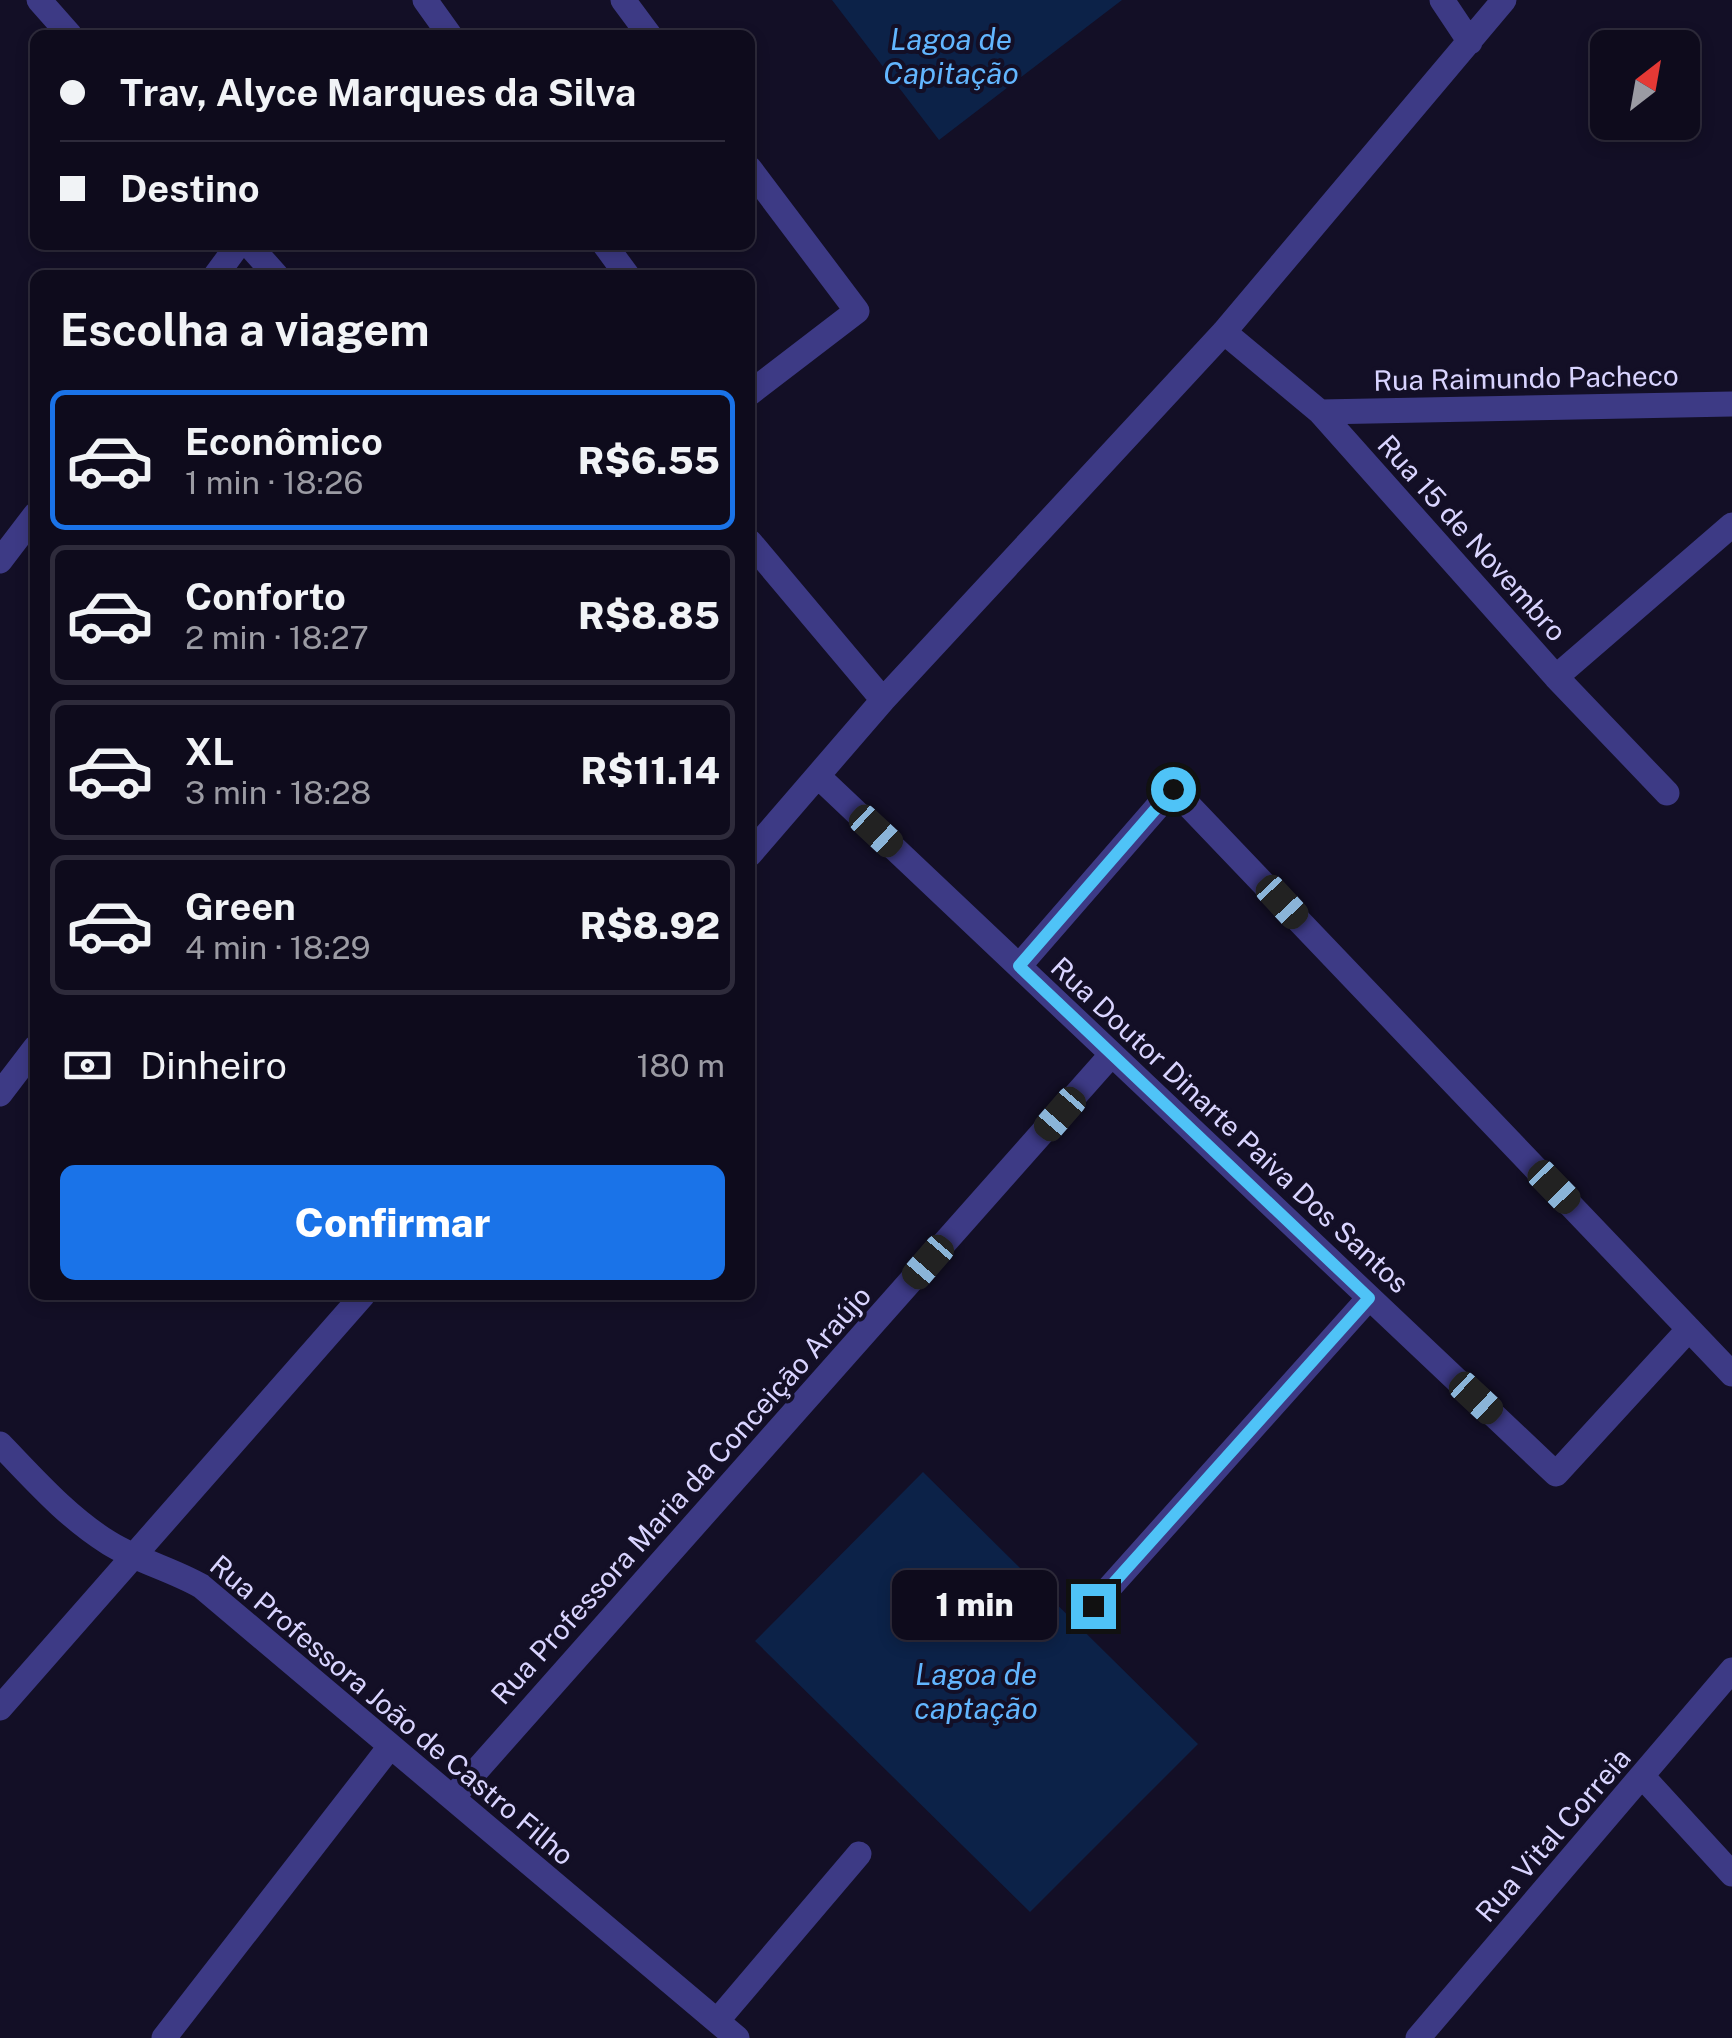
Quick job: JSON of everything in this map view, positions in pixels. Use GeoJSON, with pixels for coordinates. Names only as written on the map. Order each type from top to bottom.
{"type":"FeatureCollection","features":[{"type":"Feature","properties":{"kind":"street"},"geometry":{"type":"LineString","coordinates":[[40,0],[66,30]]}},
{"type":"Feature","properties":{"kind":"street"},"geometry":{"type":"LineString","coordinates":[[424,0],[446,30]]}},
{"type":"Feature","properties":{"kind":"street"},"geometry":{"type":"LineString","coordinates":[[623,0],[645,30]]}},
{"type":"Feature","properties":{"kind":"street"},"geometry":{"type":"LineString","coordinates":[[1442,0],[1470,42]]}},
{"type":"Feature","properties":{"kind":"street"},"geometry":{"type":"LineString","coordinates":[[756,835],[820,778],[883,700],[1224,332],[1504,0]]}},
{"type":"Feature","properties":{"kind":"street"},"geometry":{"type":"LineString","coordinates":[[755,176],[857,311],[755,388]]}},
{"type":"Feature","properties":{"kind":"street"},"geometry":{"type":"LineString","coordinates":[[254,250],[272,270]]}},
{"type":"Feature","properties":{"kind":"street"},"geometry":{"type":"LineString","coordinates":[[609,250],[624,270]]}},
{"type":"Feature","properties":{"kind":"street","name":"Rua 15 de Novembro"},"geometry":{"type":"LineString","coordinates":[[1224,332],[1320,412],[1556,677],[1667,793]]}},
{"type":"Feature","properties":{"kind":"street","name":"Rua Raimundo Pacheco"},"geometry":{"type":"LineString","coordinates":[[1320,412],[1732,404]]}},
{"type":"Feature","properties":{"kind":"street"},"geometry":{"type":"LineString","coordinates":[[0,561],[30,522]]}},
{"type":"Feature","properties":{"kind":"street"},"geometry":{"type":"LineString","coordinates":[[1556,677],[1732,525]]}},
{"type":"Feature","properties":{"kind":"street"},"geometry":{"type":"LineString","coordinates":[[755,548],[883,700]]}},
{"type":"Feature","properties":{"kind":"street","name":"Rua Doutor Dinarte Paiva Dos Santos"},"geometry":{"type":"LineString","coordinates":[[820,778],[1556,1474],[1690,1329]]}},
{"type":"Feature","properties":{"kind":"street"},"geometry":{"type":"LineString","coordinates":[[1019,966],[1173,789],[1732,1374]]}},
{"type":"Feature","properties":{"kind":"street","name":"Rua Professora Maria da Conceição Araújo"},"geometry":{"type":"LineString","coordinates":[[454,1797],[1112,1054]]}},
{"type":"Feature","properties":{"kind":"street"},"geometry":{"type":"LineString","coordinates":[[0,1094],[30,1055]]}},
{"type":"Feature","properties":{"kind":"street"},"geometry":{"type":"LineString","coordinates":[[1093,1606],[1369,1298]]}},
{"type":"Feature","properties":{"kind":"street"},"geometry":{"type":"LineString","coordinates":[[0,1708],[359,1300]]}},
{"type":"Feature","properties":{"kind":"street","name":"Rua Professora João de Castro Filho"},"geometry":{"type":"LineString","coordinates":[[0,1444],[79,1522],[132,1556],[169,1568],[201,1586],[727,2029]]}},
{"type":"Feature","properties":{"kind":"street","name":"Rua Vital Correia"},"geometry":{"type":"LineString","coordinates":[[1418,2038],[1732,1670]]}},
{"type":"Feature","properties":{"kind":"street"},"geometry":{"type":"LineString","coordinates":[[164,2038],[389,1748]]}},
{"type":"Feature","properties":{"kind":"street"},"geometry":{"type":"LineString","coordinates":[[1642,1777],[1732,1874]]}},
{"type":"Feature","properties":{"kind":"street"},"geometry":{"type":"LineString","coordinates":[[727,2029],[860,1854]]}},
{"type":"Feature","properties":{"kind":"water","name":"Lagoa de Capitação"},"geometry":{"type":"Polygon","coordinates":[[[832,0],[1122,0],[939,140],[832,0]]]}},
{"type":"Feature","properties":{"kind":"water","name":"Lagoa de captação"},"geometry":{"type":"Polygon","coordinates":[[[923,1472],[1198,1744],[1030,1912],[755,1641],[923,1472]]]}},
{"type":"Feature","properties":{"kind":"route"},"geometry":{"type":"LineString","coordinates":[[1093,1606],[1369,1298],[1019,966],[1173,789]]}}]}
